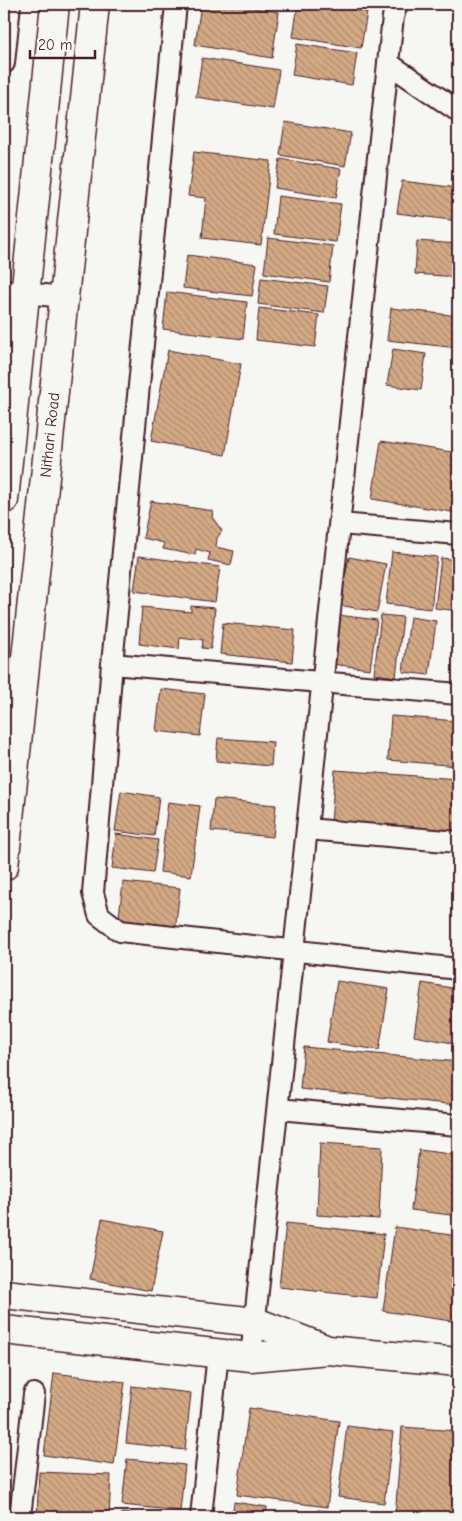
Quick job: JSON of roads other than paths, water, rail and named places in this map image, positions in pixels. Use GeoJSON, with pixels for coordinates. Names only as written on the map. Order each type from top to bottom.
{"type":"FeatureCollection","features":[{"type":"Feature","properties":{"kind":"street"},"geometry":{"type":"LineString","coordinates":[[4,63],[10,4]]}},
{"type":"Feature","properties":{"kind":"street"},"geometry":{"type":"LineString","coordinates":[[4,500],[14,292],[55,4]]}},
{"type":"Feature","properties":{"kind":"street","name":"Nithari Road"},"geometry":{"type":"LineString","coordinates":[[4,866],[95,4]]}},
{"type":"Feature","properties":{"kind":"street"},"geometry":{"type":"LineString","coordinates":[[176,4],[112,664],[93,893],[98,915],[120,931],[458,969]]}},
{"type":"Feature","properties":{"kind":"street"},"geometry":{"type":"LineString","coordinates":[[251,1356],[388,63],[393,17],[397,4]]}},
{"type":"Feature","properties":{"kind":"street"},"geometry":{"type":"LineString","coordinates":[[388,63],[458,111]]}},
{"type":"Feature","properties":{"kind":"street"},"geometry":{"type":"LineString","coordinates":[[14,292],[64,297]]}},
{"type":"Feature","properties":{"kind":"street"},"geometry":{"type":"LineString","coordinates":[[340,524],[458,534]]}},
{"type":"Feature","properties":{"kind":"street"},"geometry":{"type":"LineString","coordinates":[[112,664],[458,694]]}},
{"type":"Feature","properties":{"kind":"street"},"geometry":{"type":"LineString","coordinates":[[307,829],[458,842]]}},
{"type":"Feature","properties":{"kind":"street"},"geometry":{"type":"LineString","coordinates":[[278,1109],[458,1125]]}},
{"type":"Feature","properties":{"kind":"street"},"geometry":{"type":"LineString","coordinates":[[9,1290],[256,1322],[328,1350]]}},
{"type":"Feature","properties":{"kind":"street"},"geometry":{"type":"LineString","coordinates":[[9,1335],[251,1356],[328,1350],[458,1362]]}},
{"type":"Feature","properties":{"kind":"street"},"geometry":{"type":"LineString","coordinates":[[201,1517],[218,1353]]}},
{"type":"Feature","properties":{"kind":"street"},"geometry":{"type":"LineString","coordinates":[[20,1517],[34,1394]]}}]}
